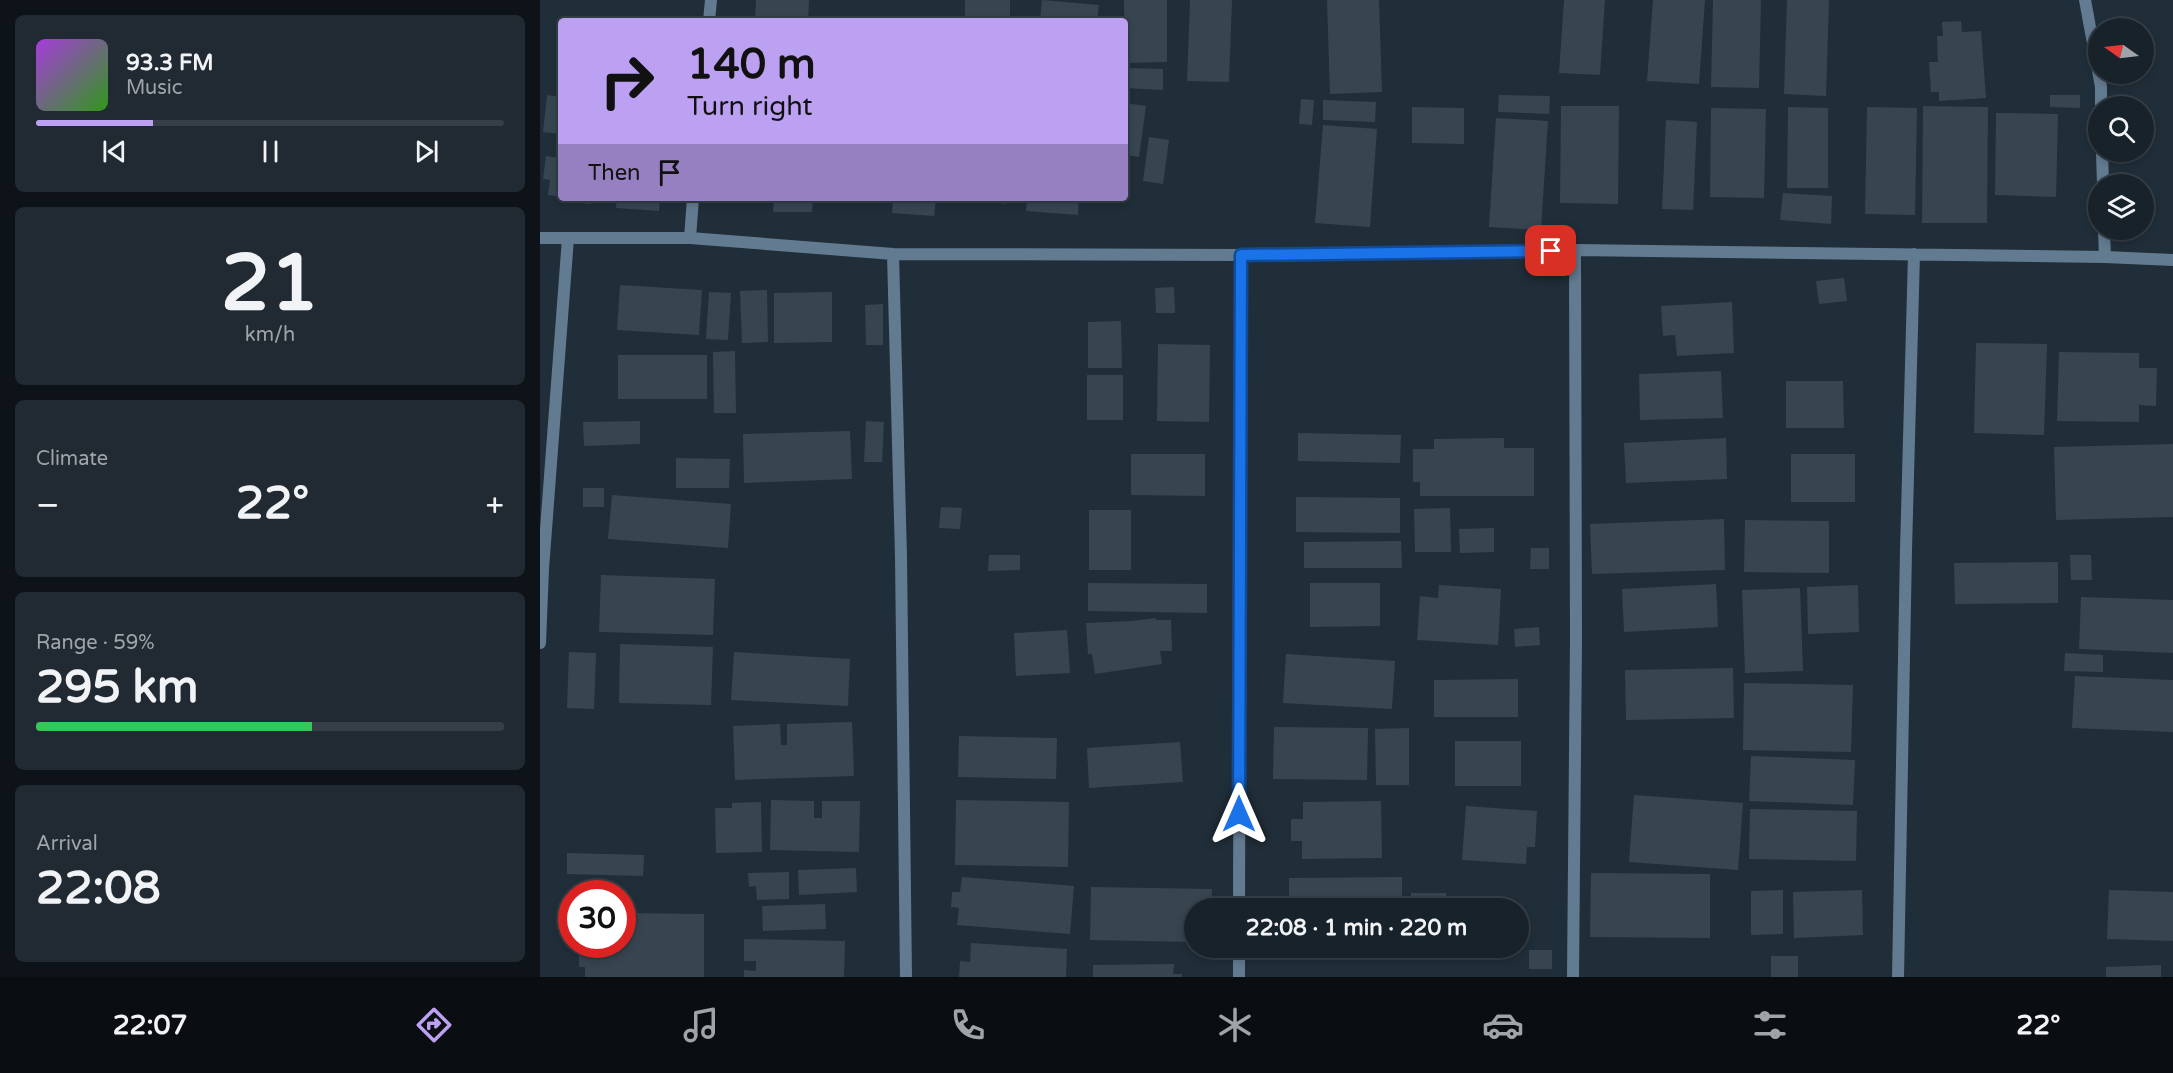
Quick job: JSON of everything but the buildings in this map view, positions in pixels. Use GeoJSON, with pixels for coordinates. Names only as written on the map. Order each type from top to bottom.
{"type":"FeatureCollection","features":[{"type":"Feature","properties":{"kind":"street"},"geometry":{"type":"LineString","coordinates":[[709,18],[711,0]]}},
{"type":"Feature","properties":{"kind":"street"},"geometry":{"type":"LineString","coordinates":[[2085,0],[2101,96]]}},
{"type":"Feature","properties":{"kind":"street"},"geometry":{"type":"LineString","coordinates":[[690,238],[693,201]]}},
{"type":"Feature","properties":{"kind":"street"},"geometry":{"type":"LineString","coordinates":[[540,238],[690,238],[893,254],[1241,255],[1575,250],[2105,257],[2173,260]]}},
{"type":"Feature","properties":{"kind":"street"},"geometry":{"type":"LineString","coordinates":[[540,643],[541,569],[568,238]]}},
{"type":"Feature","properties":{"kind":"street"},"geometry":{"type":"LineString","coordinates":[[2104,240],[2105,257]]}},
{"type":"Feature","properties":{"kind":"street"},"geometry":{"type":"LineString","coordinates":[[1573,977],[1576,640],[1575,250]]}},
{"type":"Feature","properties":{"kind":"street"},"geometry":{"type":"LineString","coordinates":[[893,254],[901,557],[906,977]]}},
{"type":"Feature","properties":{"kind":"street"},"geometry":{"type":"LineString","coordinates":[[1898,977],[1914,254]]}},
{"type":"Feature","properties":{"kind":"street"},"geometry":{"type":"LineString","coordinates":[[1239,898],[1241,255]]}},
{"type":"Feature","properties":{"kind":"street"},"geometry":{"type":"LineString","coordinates":[[1239,958],[1239,977]]}},
{"type":"Feature","properties":{"kind":"route"},"geometry":{"type":"LineString","coordinates":[[1239,814],[1241,255],[1551,251]]}}]}
